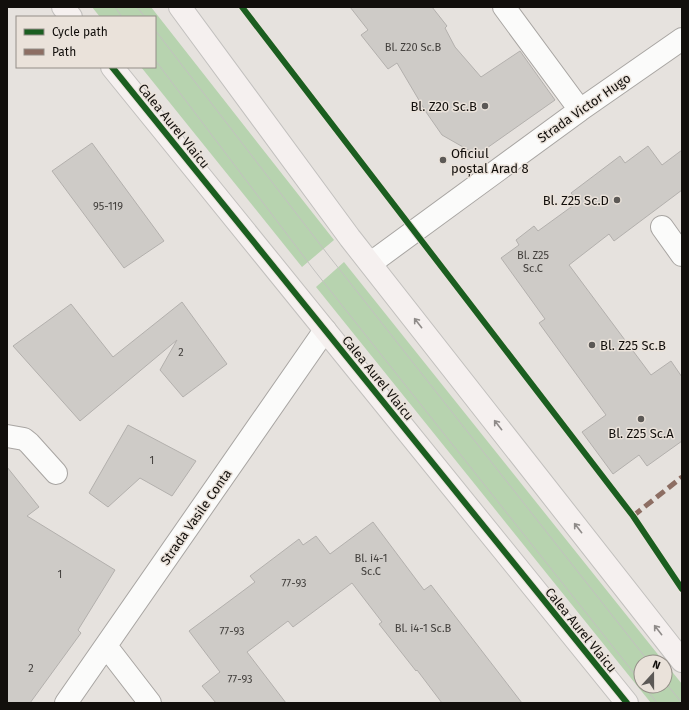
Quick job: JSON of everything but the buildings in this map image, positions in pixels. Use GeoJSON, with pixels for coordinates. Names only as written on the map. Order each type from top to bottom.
{"type":"FeatureCollection","features":[{"type":"Feature","properties":{"kind":"main road"},"geometry":{"type":"LineString","coordinates":[[63,7],[70,16]]}},
{"type":"Feature","properties":{"kind":"main road"},"geometry":{"type":"LineString","coordinates":[[180,7],[346,232],[682,661]]}},
{"type":"Feature","properties":{"kind":"main road","name":"Calea Aurel Vlaicu"},"geometry":{"type":"LineString","coordinates":[[113,68],[626,703]]}},
{"type":"Feature","properties":{"kind":"street"},"geometry":{"type":"LineString","coordinates":[[504,7],[580,110]]}},
{"type":"Feature","properties":{"kind":"street","name":"Strada Victor Hugo"},"geometry":{"type":"LineString","coordinates":[[371,263],[580,110],[682,39]]}},
{"type":"Feature","properties":{"kind":"street"},"geometry":{"type":"LineString","coordinates":[[662,227],[682,255]]}},
{"type":"Feature","properties":{"kind":"street","name":"Strada Vasile Conta"},"geometry":{"type":"LineString","coordinates":[[66,703],[325,330]]}},
{"type":"Feature","properties":{"kind":"street"},"geometry":{"type":"LineString","coordinates":[[7,436],[24,439],[29,442],[56,473]]}},
{"type":"Feature","properties":{"kind":"street"},"geometry":{"type":"LineString","coordinates":[[106,646],[150,703]]}},
{"type":"Feature","properties":{"kind":"green space"},"geometry":{"type":"Polygon","coordinates":[[[92,7],[151,7],[334,240],[302,267],[142,68],[156,68],[156,16],[99,16],[92,7]]]}},
{"type":"Feature","properties":{"kind":"green space"},"geometry":{"type":"Polygon","coordinates":[[[344,262],[658,654],[633,654],[633,681],[316,287],[344,262]]]}},
{"type":"Feature","properties":{"kind":"green space"},"geometry":{"type":"Polygon","coordinates":[[[673,673],[682,684],[682,703],[651,703],[644,694],[673,694],[673,673]]]}},
{"type":"Feature","properties":{"kind":"tram line"},"geometry":{"type":"LineString","coordinates":[[115,7],[121,16]]}},
{"type":"Feature","properties":{"kind":"tram line"},"geometry":{"type":"LineString","coordinates":[[137,7],[144,16]]}},
{"type":"Feature","properties":{"kind":"tram line"},"geometry":{"type":"LineString","coordinates":[[156,31],[329,256],[643,654]]}},
{"type":"Feature","properties":{"kind":"tram line"},"geometry":{"type":"LineString","coordinates":[[156,61],[314,270],[633,672]]}},
{"type":"Feature","properties":{"kind":"tram line"},"geometry":{"type":"LineString","coordinates":[[673,692],[682,703]]}},
{"type":"Feature","properties":{"kind":"tram line"},"geometry":{"type":"LineString","coordinates":[[650,694],[657,703]]}},
{"type":"Feature","properties":{"kind":"marked path"},"geometry":{"type":"LineString","coordinates":[[633,516],[682,477]]}},
{"type":"Feature","properties":{"kind":"cycle path"},"geometry":{"type":"LineString","coordinates":[[242,7],[633,516],[682,589]]}},
{"type":"Feature","properties":{"kind":"cycle path"},"geometry":{"type":"LineString","coordinates":[[113,68],[627,703]]}},
{"type":"Feature","properties":{"kind":"place","name":"Bl. Z20 Sc.B"},"geometry":{"type":"Point","coordinates":[485,106]}},
{"type":"Feature","properties":{"kind":"place","name":"Oficiul poștal Arad 8"},"geometry":{"type":"Point","coordinates":[443,160]}},
{"type":"Feature","properties":{"kind":"place","name":"Bl. Z25 Sc.D"},"geometry":{"type":"Point","coordinates":[617,200]}},
{"type":"Feature","properties":{"kind":"place","name":"Bl. Z25 Sc.B"},"geometry":{"type":"Point","coordinates":[592,345]}},
{"type":"Feature","properties":{"kind":"place","name":"Bl. Z25 Sc.A"},"geometry":{"type":"Point","coordinates":[641,419]}}]}
